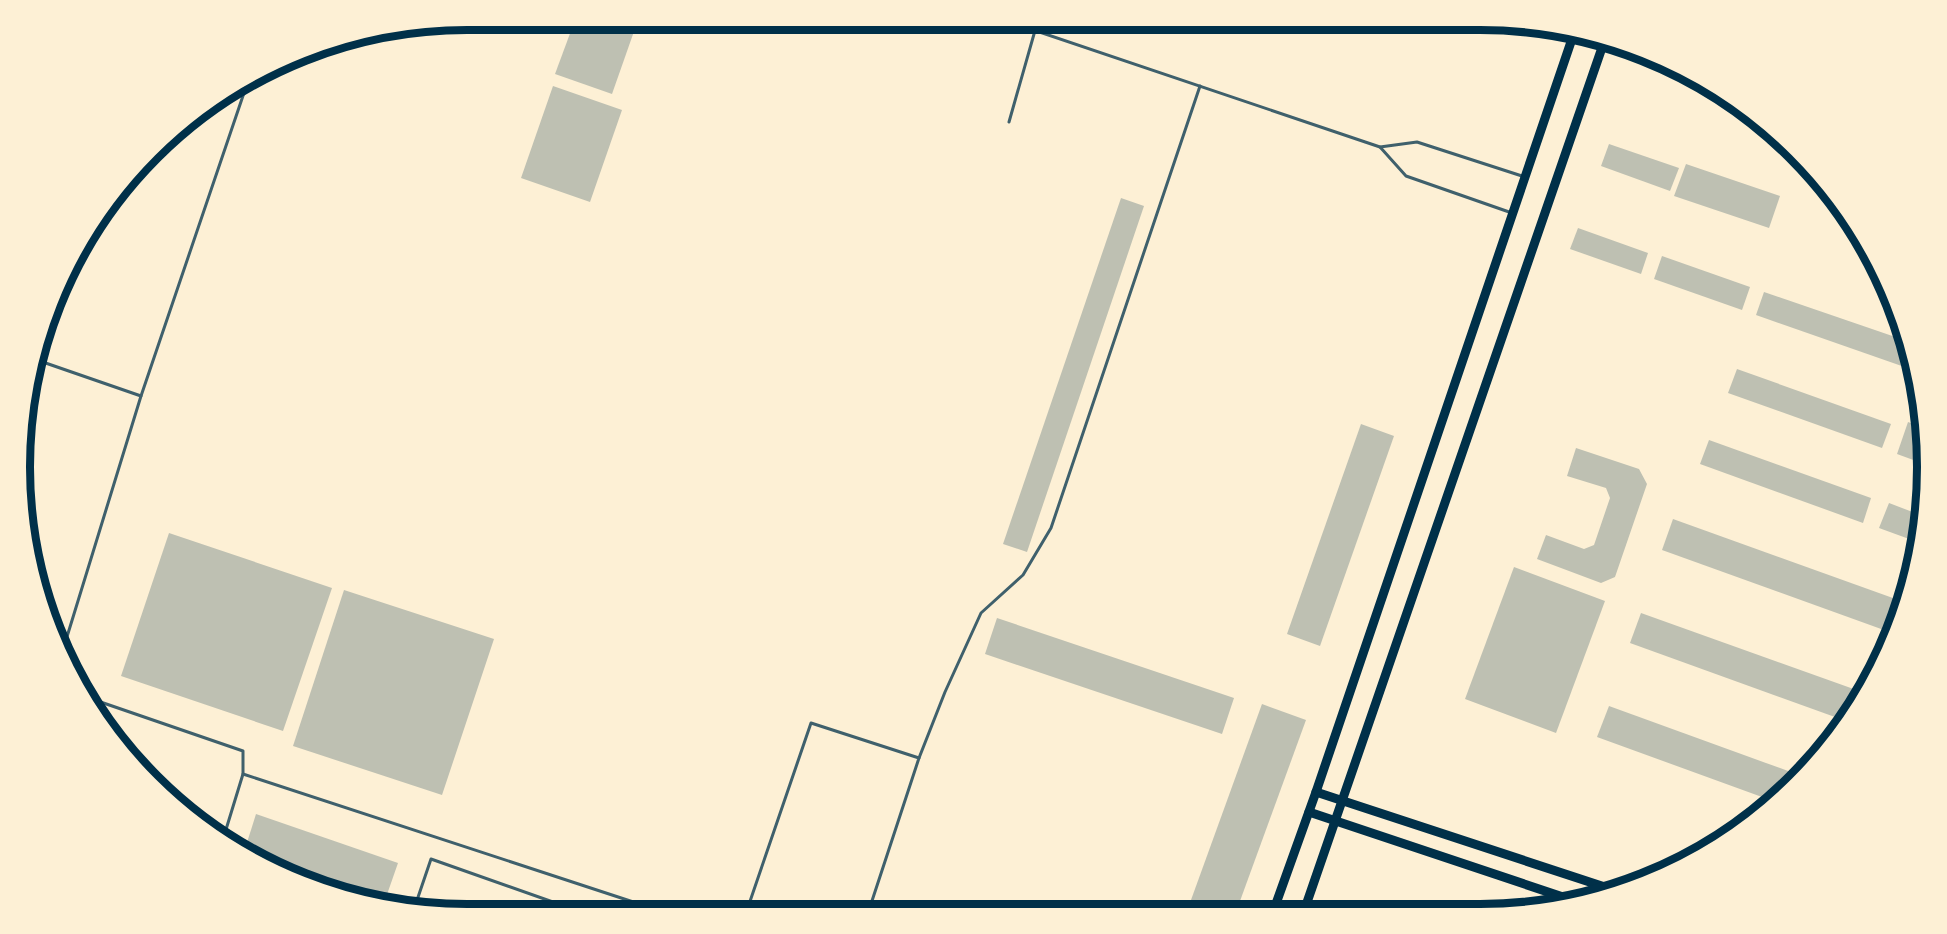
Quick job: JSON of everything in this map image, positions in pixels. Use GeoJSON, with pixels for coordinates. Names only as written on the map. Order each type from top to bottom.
{"type":"FeatureCollection","features":[{"type":"Feature","properties":{"kind":"main road"},"geometry":{"type":"LineString","coordinates":[[1276,904],[1572,40]]}},
{"type":"Feature","properties":{"kind":"main road"},"geometry":{"type":"LineString","coordinates":[[1306,904],[1602,48]]}},
{"type":"Feature","properties":{"kind":"main road"},"geometry":{"type":"LineString","coordinates":[[1316,792],[1602,886]]}},
{"type":"Feature","properties":{"kind":"main road"},"geometry":{"type":"LineString","coordinates":[[1309,812],[1562,896]]}},
{"type":"Feature","properties":{"kind":"lane"},"geometry":{"type":"LineString","coordinates":[[1009,122],[1035,30]]}},
{"type":"Feature","properties":{"kind":"lane"},"geometry":{"type":"LineString","coordinates":[[1038,30],[1380,147],[1417,142],[1525,177]]}},
{"type":"Feature","properties":{"kind":"lane"},"geometry":{"type":"LineString","coordinates":[[871,904],[919,758],[945,692],[981,613],[1023,575],[1051,528],[1200,86]]}},
{"type":"Feature","properties":{"kind":"lane"},"geometry":{"type":"LineString","coordinates":[[66,640],[141,396],[245,91]]}},
{"type":"Feature","properties":{"kind":"lane"},"geometry":{"type":"LineString","coordinates":[[1380,147],[1406,176],[1513,213]]}},
{"type":"Feature","properties":{"kind":"lane"},"geometry":{"type":"LineString","coordinates":[[43,362],[141,396]]}},
{"type":"Feature","properties":{"kind":"lane"},"geometry":{"type":"LineString","coordinates":[[99,701],[243,751],[243,774],[226,831]]}},
{"type":"Feature","properties":{"kind":"lane"},"geometry":{"type":"LineString","coordinates":[[749,904],[811,723],[919,758]]}},
{"type":"Feature","properties":{"kind":"lane"},"geometry":{"type":"LineString","coordinates":[[243,774],[640,904]]}},
{"type":"Feature","properties":{"kind":"lane"},"geometry":{"type":"LineString","coordinates":[[417,901],[431,859],[559,904]]}},
{"type":"Feature","properties":{"kind":"building"},"geometry":{"type":"Polygon","coordinates":[[[571,30],[634,30],[612,94],[555,74],[571,30]]]}},
{"type":"Feature","properties":{"kind":"building"},"geometry":{"type":"Polygon","coordinates":[[[553,86],[622,110],[590,202],[521,178],[553,86]]]}},
{"type":"Feature","properties":{"kind":"building"},"geometry":{"type":"Polygon","coordinates":[[[1609,144],[1679,168],[1670,191],[1601,166],[1609,144]]]}},
{"type":"Feature","properties":{"kind":"building"},"geometry":{"type":"Polygon","coordinates":[[[1686,164],[1780,196],[1769,228],[1674,196],[1686,164]]]}},
{"type":"Feature","properties":{"kind":"building"},"geometry":{"type":"Polygon","coordinates":[[[1121,198],[1144,206],[1027,552],[1003,544],[1121,198]]]}},
{"type":"Feature","properties":{"kind":"building"},"geometry":{"type":"Polygon","coordinates":[[[1578,228],[1648,253],[1641,274],[1570,249],[1578,228]]]}},
{"type":"Feature","properties":{"kind":"building"},"geometry":{"type":"Polygon","coordinates":[[[1662,256],[1750,287],[1742,310],[1654,279],[1662,256]]]}},
{"type":"Feature","properties":{"kind":"building"},"geometry":{"type":"Polygon","coordinates":[[[1764,292],[1897,338],[1905,367],[1756,315],[1764,292]]]}},
{"type":"Feature","properties":{"kind":"building"},"geometry":{"type":"Polygon","coordinates":[[[1737,369],[1891,424],[1882,448],[1728,393],[1737,369]]]}},
{"type":"Feature","properties":{"kind":"building"},"geometry":{"type":"Polygon","coordinates":[[[1908,422],[1915,424],[1917,461],[1897,454],[1908,422]]]}},
{"type":"Feature","properties":{"kind":"building"},"geometry":{"type":"Polygon","coordinates":[[[1361,424],[1394,436],[1320,646],[1287,634],[1361,424]]]}},
{"type":"Feature","properties":{"kind":"building"},"geometry":{"type":"Polygon","coordinates":[[[1709,440],[1871,498],[1863,523],[1700,464],[1709,440]]]}},
{"type":"Feature","properties":{"kind":"building"},"geometry":{"type":"Polygon","coordinates":[[[1576,448],[1639,469],[1647,484],[1615,577],[1601,583],[1537,559],[1546,535],[1584,549],[1594,545],[1610,498],[1606,488],[1567,476],[1576,448]]]}},
{"type":"Feature","properties":{"kind":"building"},"geometry":{"type":"Polygon","coordinates":[[[1889,503],[1914,513],[1911,540],[1879,528],[1889,503]]]}},
{"type":"Feature","properties":{"kind":"building"},"geometry":{"type":"Polygon","coordinates":[[[1673,519],[1896,599],[1885,631],[1662,550],[1673,519]]]}},
{"type":"Feature","properties":{"kind":"building"},"geometry":{"type":"Polygon","coordinates":[[[169,533],[332,588],[283,731],[121,676],[169,533]]]}},
{"type":"Feature","properties":{"kind":"building"},"geometry":{"type":"Polygon","coordinates":[[[1514,567],[1605,601],[1556,733],[1465,699],[1514,567]]]}},
{"type":"Feature","properties":{"kind":"building"},"geometry":{"type":"Polygon","coordinates":[[[344,590],[494,639],[442,795],[293,746],[344,590]]]}},
{"type":"Feature","properties":{"kind":"building"},"geometry":{"type":"Polygon","coordinates":[[[1641,613],[1856,690],[1837,718],[1630,643],[1641,613]]]}},
{"type":"Feature","properties":{"kind":"building"},"geometry":{"type":"Polygon","coordinates":[[[997,618],[1234,698],[1222,734],[985,654],[997,618]]]}},
{"type":"Feature","properties":{"kind":"building"},"geometry":{"type":"Polygon","coordinates":[[[1262,704],[1306,720],[1239,904],[1202,904],[1191,900],[1262,704]]]}},
{"type":"Feature","properties":{"kind":"building"},"geometry":{"type":"Polygon","coordinates":[[[1609,706],[1792,773],[1765,798],[1597,737],[1609,706]]]}},
{"type":"Feature","properties":{"kind":"building"},"geometry":{"type":"Polygon","coordinates":[[[256,814],[398,863],[386,897],[327,881],[300,871],[247,844],[256,814]]]}}]}
